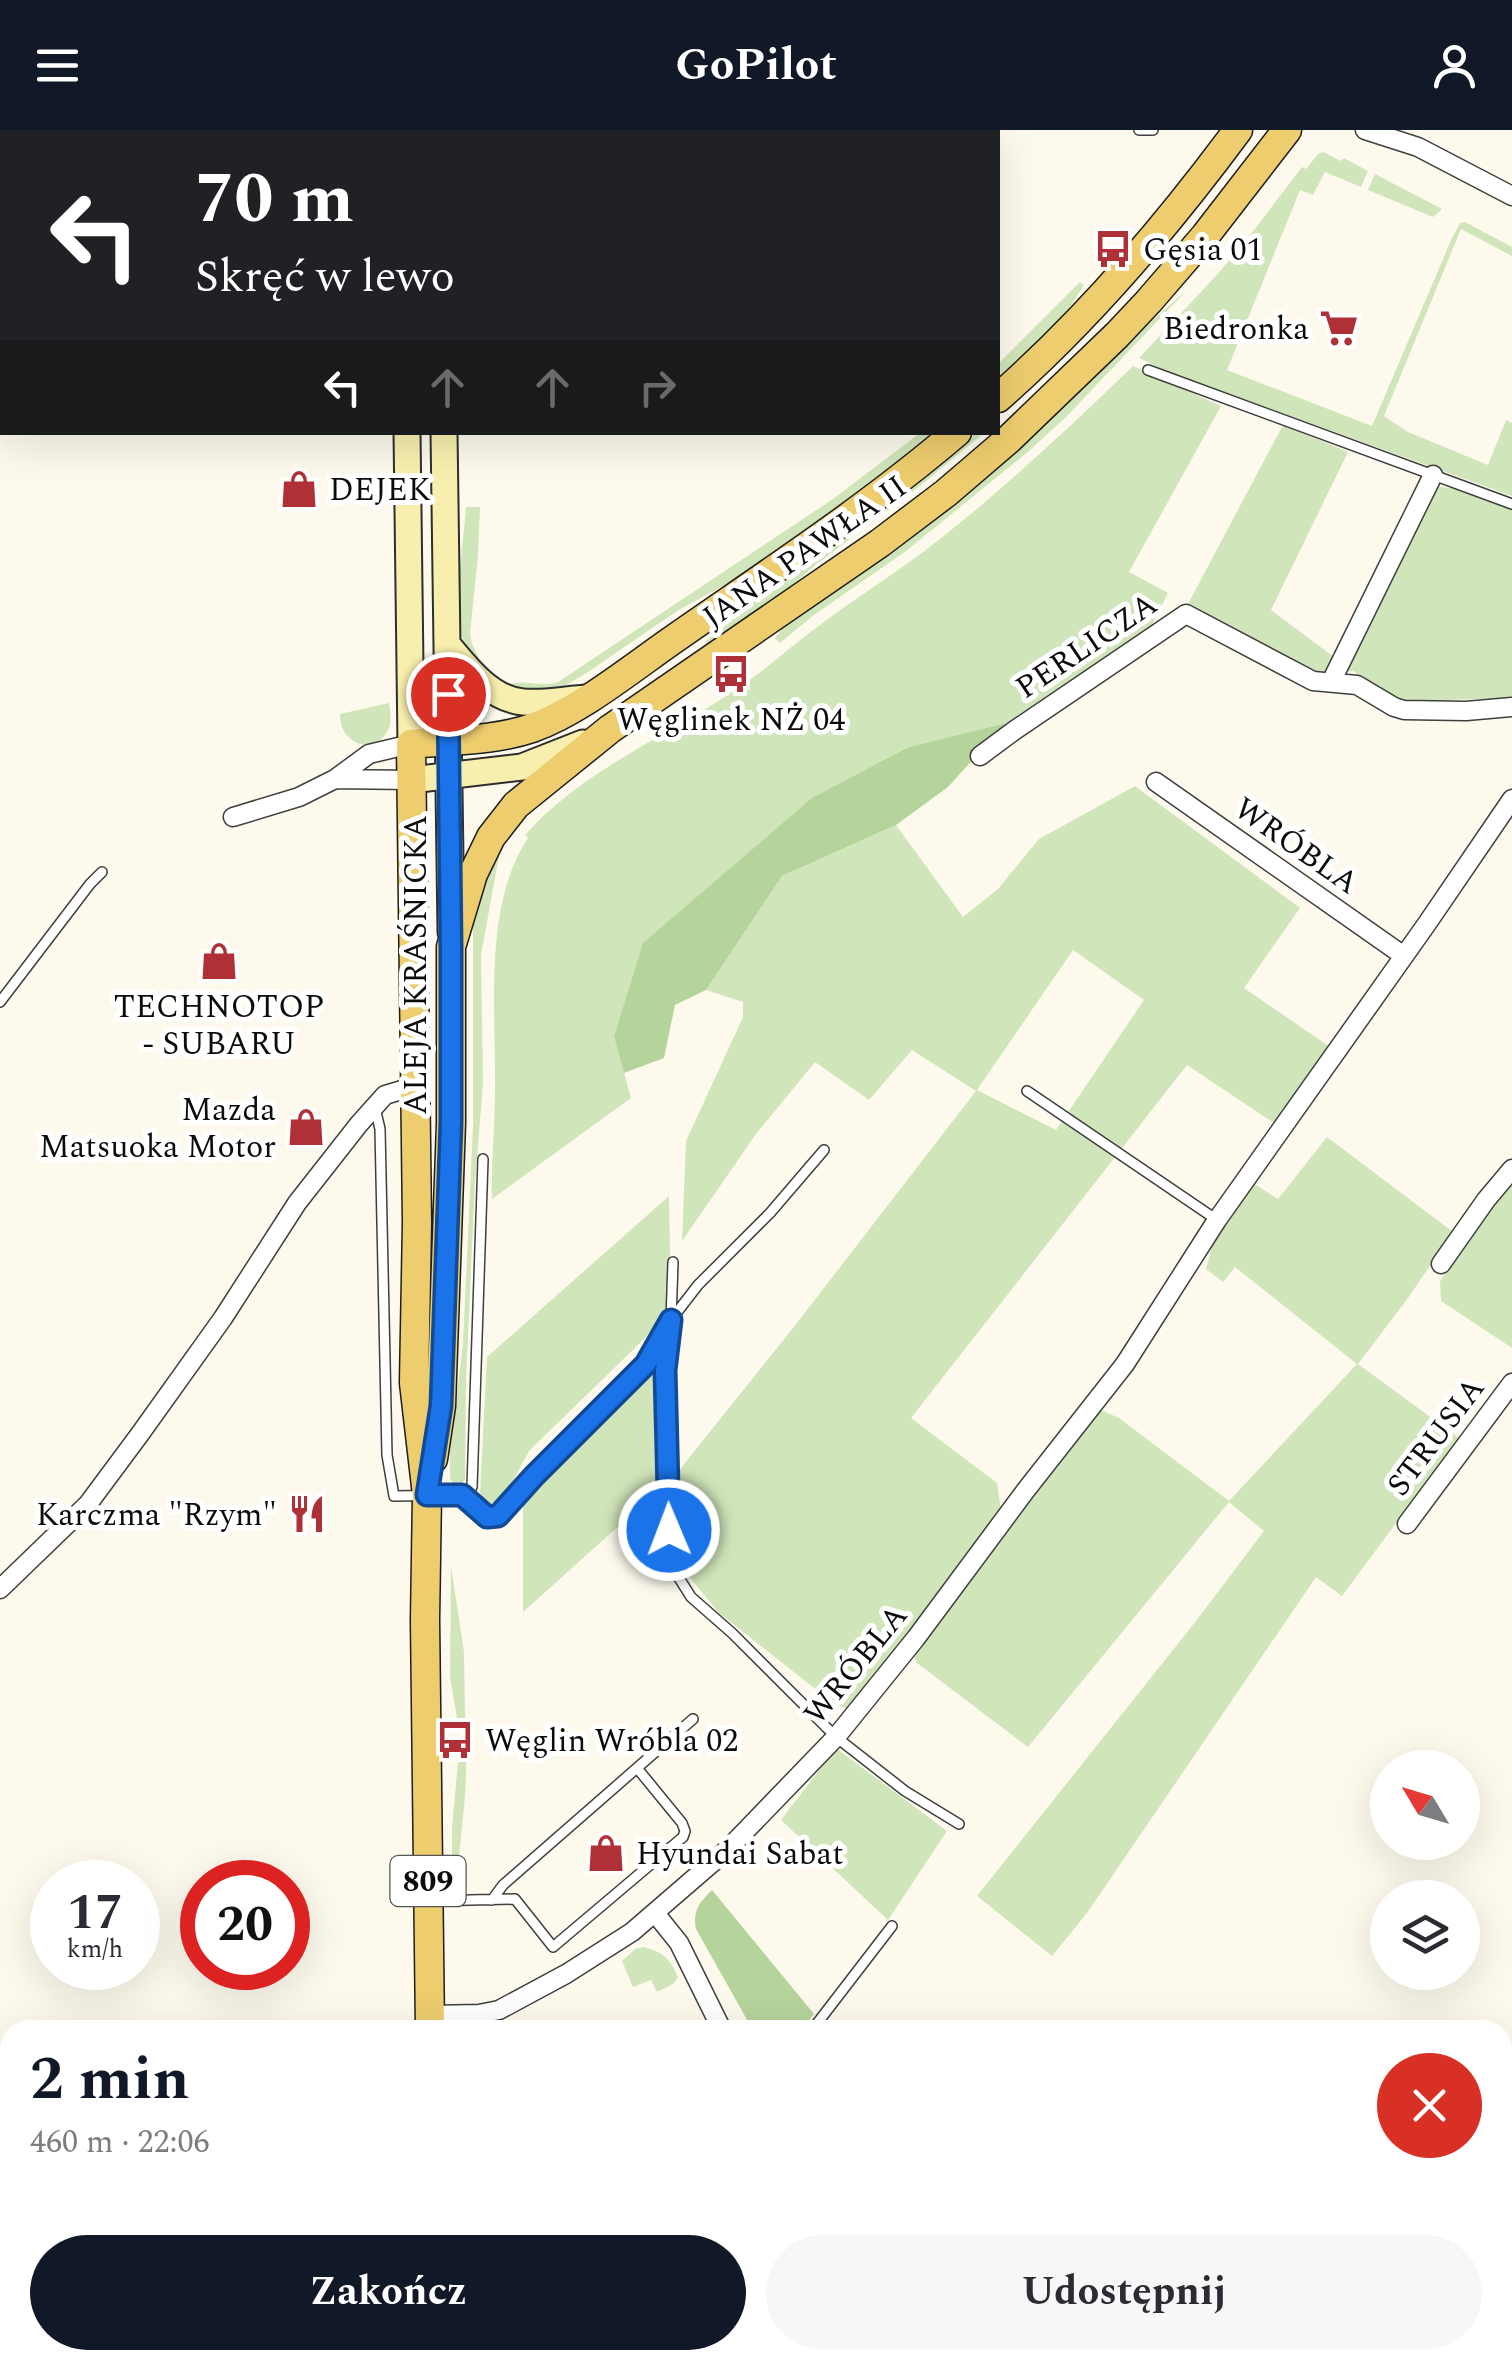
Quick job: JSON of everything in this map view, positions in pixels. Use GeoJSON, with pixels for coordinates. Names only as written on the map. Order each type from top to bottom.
{"type":"FeatureCollection","features":[{"type":"Feature","properties":{"kind":"main road"},"geometry":{"type":"LineString","coordinates":[[1000,396],[1143,250],[1238,130]]}},
{"type":"Feature","properties":{"kind":"main road","name":"JANA PAWŁA II"},"geometry":{"type":"LineString","coordinates":[[411,780],[522,768],[565,752],[610,729],[880,544],[1009,440],[1117,336],[1205,236],[1286,130]]}},
{"type":"Feature","properties":{"kind":"main road","name":"ALEJA KRAŚNICKA"},"geometry":{"type":"LineString","coordinates":[[407,435],[418,1222],[414,1382],[427,1495],[430,2020]]}},
{"type":"Feature","properties":{"kind":"main road","name":"ALEJA KRAŚNICKA"},"geometry":{"type":"LineString","coordinates":[[427,1495],[441,1406],[451,1122],[444,435]]}},
{"type":"Feature","properties":{"kind":"main road","name":"JANA PAWŁA II"},"geometry":{"type":"LineString","coordinates":[[411,744],[518,732],[550,720],[588,698],[854,514],[954,435]]}},
{"type":"Feature","properties":{"kind":"main road"},"geometry":{"type":"LineString","coordinates":[[447,644],[486,686],[508,698],[528,702],[588,698]]}},
{"type":"Feature","properties":{"kind":"main road"},"geometry":{"type":"LineString","coordinates":[[451,947],[473,874],[498,826],[524,797],[610,729]]}},
{"type":"Feature","properties":{"kind":"street"},"geometry":{"type":"LineString","coordinates":[[1365,130],[1418,147],[1512,196]]}},
{"type":"Feature","properties":{"kind":"street"},"geometry":{"type":"LineString","coordinates":[[1401,130],[1418,147]]}},
{"type":"Feature","properties":{"kind":"street"},"geometry":{"type":"LineString","coordinates":[[1331,682],[1433,476]]}},
{"type":"Feature","properties":{"kind":"street","name":"PERLICZA"},"geometry":{"type":"LineString","coordinates":[[980,756],[1186,614],[1313,681],[1357,686],[1404,710],[1466,712],[1512,707]]}},
{"type":"Feature","properties":{"kind":"street"},"geometry":{"type":"LineString","coordinates":[[233,817],[300,796],[335,779],[369,754],[411,744]]}},
{"type":"Feature","properties":{"kind":"street"},"geometry":{"type":"LineString","coordinates":[[335,779],[411,780]]}},
{"type":"Feature","properties":{"kind":"street","name":"WRÓBLA"},"geometry":{"type":"LineString","coordinates":[[1156,782],[1404,956]]}},
{"type":"Feature","properties":{"kind":"street","name":"WRÓBLA"},"geometry":{"type":"LineString","coordinates":[[442,2020],[499,2010],[632,1932],[727,1850],[836,1736],[916,1638],[1125,1364],[1218,1220],[1512,799]]}},
{"type":"Feature","properties":{"kind":"street"},"geometry":{"type":"LineString","coordinates":[[0,1588],[88,1504],[223,1318],[298,1203],[374,1105],[385,1096],[415,1086]]}},
{"type":"Feature","properties":{"kind":"street"},"geometry":{"type":"LineString","coordinates":[[1441,1264],[1512,1170]]}},
{"type":"Feature","properties":{"kind":"street","name":"STRUSIA"},"geometry":{"type":"LineString","coordinates":[[1407,1524],[1512,1383]]}},
{"type":"Feature","properties":{"kind":"street"},"geometry":{"type":"LineString","coordinates":[[655,1913],[679,1942],[717,2020]]}},
{"type":"Feature","properties":{"kind":"lane"},"geometry":{"type":"LineString","coordinates":[[1139,130],[1153,130]]}},
{"type":"Feature","properties":{"kind":"lane"},"geometry":{"type":"LineString","coordinates":[[1148,370],[1512,504]]}},
{"type":"Feature","properties":{"kind":"lane"},"geometry":{"type":"LineString","coordinates":[[0,1002],[102,872]]}},
{"type":"Feature","properties":{"kind":"lane"},"geometry":{"type":"LineString","coordinates":[[1027,1091],[1218,1220]]}},
{"type":"Feature","properties":{"kind":"lane"},"geometry":{"type":"LineString","coordinates":[[374,1105],[380,1129],[388,1455],[394,1496],[462,1495],[469,1492],[473,1478],[483,1158]]}},
{"type":"Feature","properties":{"kind":"lane"},"geometry":{"type":"LineString","coordinates":[[462,1495],[487,1517],[504,1511],[646,1364],[671,1320],[698,1285],[770,1213],[824,1150]]}},
{"type":"Feature","properties":{"kind":"lane"},"geometry":{"type":"LineString","coordinates":[[672,1262],[665,1370],[669,1562],[691,1597],[836,1736],[905,1791],[960,1824]]}},
{"type":"Feature","properties":{"kind":"lane"},"geometry":{"type":"LineString","coordinates":[[492,1900],[504,1885],[693,1720]]}},
{"type":"Feature","properties":{"kind":"lane"},"geometry":{"type":"LineString","coordinates":[[428,1902],[514,1900],[554,1947],[684,1836],[682,1823],[637,1768]]}},
{"type":"Feature","properties":{"kind":"lane"},"geometry":{"type":"LineString","coordinates":[[820,2020],[892,1926]]}},
{"type":"Feature","properties":{"kind":"green space"},"geometry":{"type":"Polygon","coordinates":[[[1323,152],[1368,171],[1361,187],[1325,172],[1313,195],[1300,190],[1227,370],[1372,426],[1452,238],[1460,223],[1465,222],[1512,247],[1512,256],[1461,229],[1384,416],[1408,432],[1488,465],[1506,420],[1512,423],[1512,496],[1139,358],[1245,242],[1302,167],[1306,169],[1323,152]]]}},
{"type":"Feature","properties":{"kind":"green space"},"geometry":{"type":"Polygon","coordinates":[[[1375,174],[1442,209],[1433,217],[1368,190],[1375,174]]]}},
{"type":"Feature","properties":{"kind":"green space"},"geometry":{"type":"Polygon","coordinates":[[[1080,282],[1084,285],[1062,319],[1000,380],[1000,362],[1080,282]]]}},
{"type":"Feature","properties":{"kind":"green space"},"geometry":{"type":"Polygon","coordinates":[[[1188,289],[1029,451],[906,551],[780,643],[775,638],[789,621],[1188,289]]]}},
{"type":"Feature","properties":{"kind":"green space"},"geometry":{"type":"Polygon","coordinates":[[[1133,366],[1221,406],[1129,572],[1168,593],[1150,629],[1006,723],[909,747],[614,1037],[631,1098],[492,1199],[495,960],[504,895],[528,838],[525,835],[574,790],[744,684],[925,551],[1015,476],[1133,366]]]}},
{"type":"Feature","properties":{"kind":"green space"},"geometry":{"type":"Polygon","coordinates":[[[1283,425],[1348,452],[1271,610],[1334,657],[1324,677],[1259,646],[1188,604],[1283,425]]]}},
{"type":"Feature","properties":{"kind":"green space"},"geometry":{"type":"Polygon","coordinates":[[[917,435],[939,435],[888,476],[750,571],[677,611],[556,691],[505,689],[522,682],[558,682],[833,499],[917,435]]]}},
{"type":"Feature","properties":{"kind":"green space"},"geometry":{"type":"Polygon","coordinates":[[[974,435],[982,435],[750,621],[710,647],[705,642],[758,598],[974,435]]]}},
{"type":"Feature","properties":{"kind":"green space"},"geometry":{"type":"Polygon","coordinates":[[[1435,486],[1456,489],[1512,510],[1512,698],[1411,701],[1383,693],[1353,671],[1344,672],[1435,486]]]}},
{"type":"Feature","properties":{"kind":"green space"},"geometry":{"type":"Polygon","coordinates":[[[466,507],[480,507],[470,633],[485,671],[469,653],[459,622],[466,507]]]}},
{"type":"Feature","properties":{"kind":"green space"},"geometry":{"type":"Polygon","coordinates":[[[389,703],[390,725],[383,737],[368,745],[346,734],[340,714],[389,703]]]}},
{"type":"Feature","properties":{"kind":"green space"},"geometry":{"type":"Polygon","coordinates":[[[1006,723],[948,787],[896,825],[782,876],[706,990],[675,1005],[664,1058],[624,1073],[614,1037],[643,943],[812,798],[909,747],[1006,723]]]}},
{"type":"Feature","properties":{"kind":"green space"},"geometry":{"type":"Polygon","coordinates":[[[1135,786],[1300,908],[1244,988],[1333,1049],[1277,1125],[1187,1065],[911,1418],[997,1483],[1001,1510],[847,1709],[833,1703],[718,1612],[688,1575],[679,1560],[676,1477],[976,1091],[912,1050],[869,1100],[815,1062],[756,1134],[682,1241],[686,1141],[743,1017],[743,1002],[706,990],[782,876],[896,825],[963,917],[998,889],[1039,839],[1135,786]],[[1073,950],[977,1090],[1056,1130],[1144,1000],[1073,950]]]}},
{"type":"Feature","properties":{"kind":"green space"},"geometry":{"type":"Polygon","coordinates":[[[500,850],[481,955],[483,1084],[475,1181],[465,1480],[458,1487],[450,1478],[450,1451],[463,1344],[473,1126],[473,912],[475,897],[500,850]]]}},
{"type":"Feature","properties":{"kind":"green space"},"geometry":{"type":"Polygon","coordinates":[[[1327,1137],[1453,1232],[1358,1364],[1459,1438],[1342,1596],[1316,1577],[1087,1913],[1052,1956],[977,1896],[1264,1531],[1229,1502],[1028,1747],[917,1663],[913,1654],[1101,1410],[1119,1418],[1229,1501],[1357,1364],[1235,1267],[1223,1282],[1206,1269],[1212,1246],[1253,1183],[1278,1199],[1327,1137]]]}},
{"type":"Feature","properties":{"kind":"green space"},"geometry":{"type":"Polygon","coordinates":[[[1512,1181],[1512,1348],[1441,1301],[1440,1281],[1489,1207],[1512,1181]]]}},
{"type":"Feature","properties":{"kind":"green space"},"geometry":{"type":"Polygon","coordinates":[[[669,1196],[671,1309],[530,1450],[504,1493],[491,1504],[483,1500],[480,1492],[487,1357],[669,1196]]]}},
{"type":"Feature","properties":{"kind":"green space"},"geometry":{"type":"Polygon","coordinates":[[[647,1373],[657,1379],[661,1488],[523,1612],[523,1499],[556,1461],[647,1373]]]}},
{"type":"Feature","properties":{"kind":"green space"},"geometry":{"type":"Polygon","coordinates":[[[451,1566],[464,1652],[465,1718],[457,1718],[450,1677],[451,1566]]]}},
{"type":"Feature","properties":{"kind":"green space"},"geometry":{"type":"Polygon","coordinates":[[[836,1748],[947,1831],[888,1920],[781,1820],[836,1748]]]}},
{"type":"Feature","properties":{"kind":"green space"},"geometry":{"type":"Polygon","coordinates":[[[458,1762],[466,1762],[458,1892],[452,1889],[452,1828],[458,1762]]]}},
{"type":"Feature","properties":{"kind":"green space"},"geometry":{"type":"Polygon","coordinates":[[[712,1890],[814,2014],[809,2020],[747,2020],[696,1929],[695,1917],[712,1890]]]}},
{"type":"Feature","properties":{"kind":"green space"},"geometry":{"type":"Polygon","coordinates":[[[643,1947],[669,1961],[678,1978],[673,1984],[657,1992],[651,1980],[633,1987],[622,1961],[643,1947]]]}},
{"type":"Feature","properties":{"kind":"place","name":"Gęsia 01"},"geometry":{"type":"Point","coordinates":[1113,249]}},
{"type":"Feature","properties":{"kind":"place","name":"Biedronka"},"geometry":{"type":"Point","coordinates":[1339,328]}},
{"type":"Feature","properties":{"kind":"place","name":"DEJEK"},"geometry":{"type":"Point","coordinates":[299,489]}},
{"type":"Feature","properties":{"kind":"place","name":"Węglinek NŻ 04"},"geometry":{"type":"Point","coordinates":[731,674]}},
{"type":"Feature","properties":{"kind":"place","name":"TECHNOTOP - SUBARU"},"geometry":{"type":"Point","coordinates":[219,961]}},
{"type":"Feature","properties":{"kind":"place","name":"Mazda Matsuoka Motor"},"geometry":{"type":"Point","coordinates":[306,1127]}},
{"type":"Feature","properties":{"kind":"place","name":"Karczma \"Rzym\""},"geometry":{"type":"Point","coordinates":[307,1514]}},
{"type":"Feature","properties":{"kind":"place","name":"Węglin Wróbla 02"},"geometry":{"type":"Point","coordinates":[455,1740]}},
{"type":"Feature","properties":{"kind":"place","name":"Hyundai Sabat"},"geometry":{"type":"Point","coordinates":[606,1853]}},
{"type":"Feature","properties":{"kind":"route"},"geometry":{"type":"LineString","coordinates":[[448,694],[451,1122],[441,1406],[427,1495],[462,1495],[487,1517],[498,1516],[646,1364],[671,1320],[665,1370],[669,1530]]}}]}
